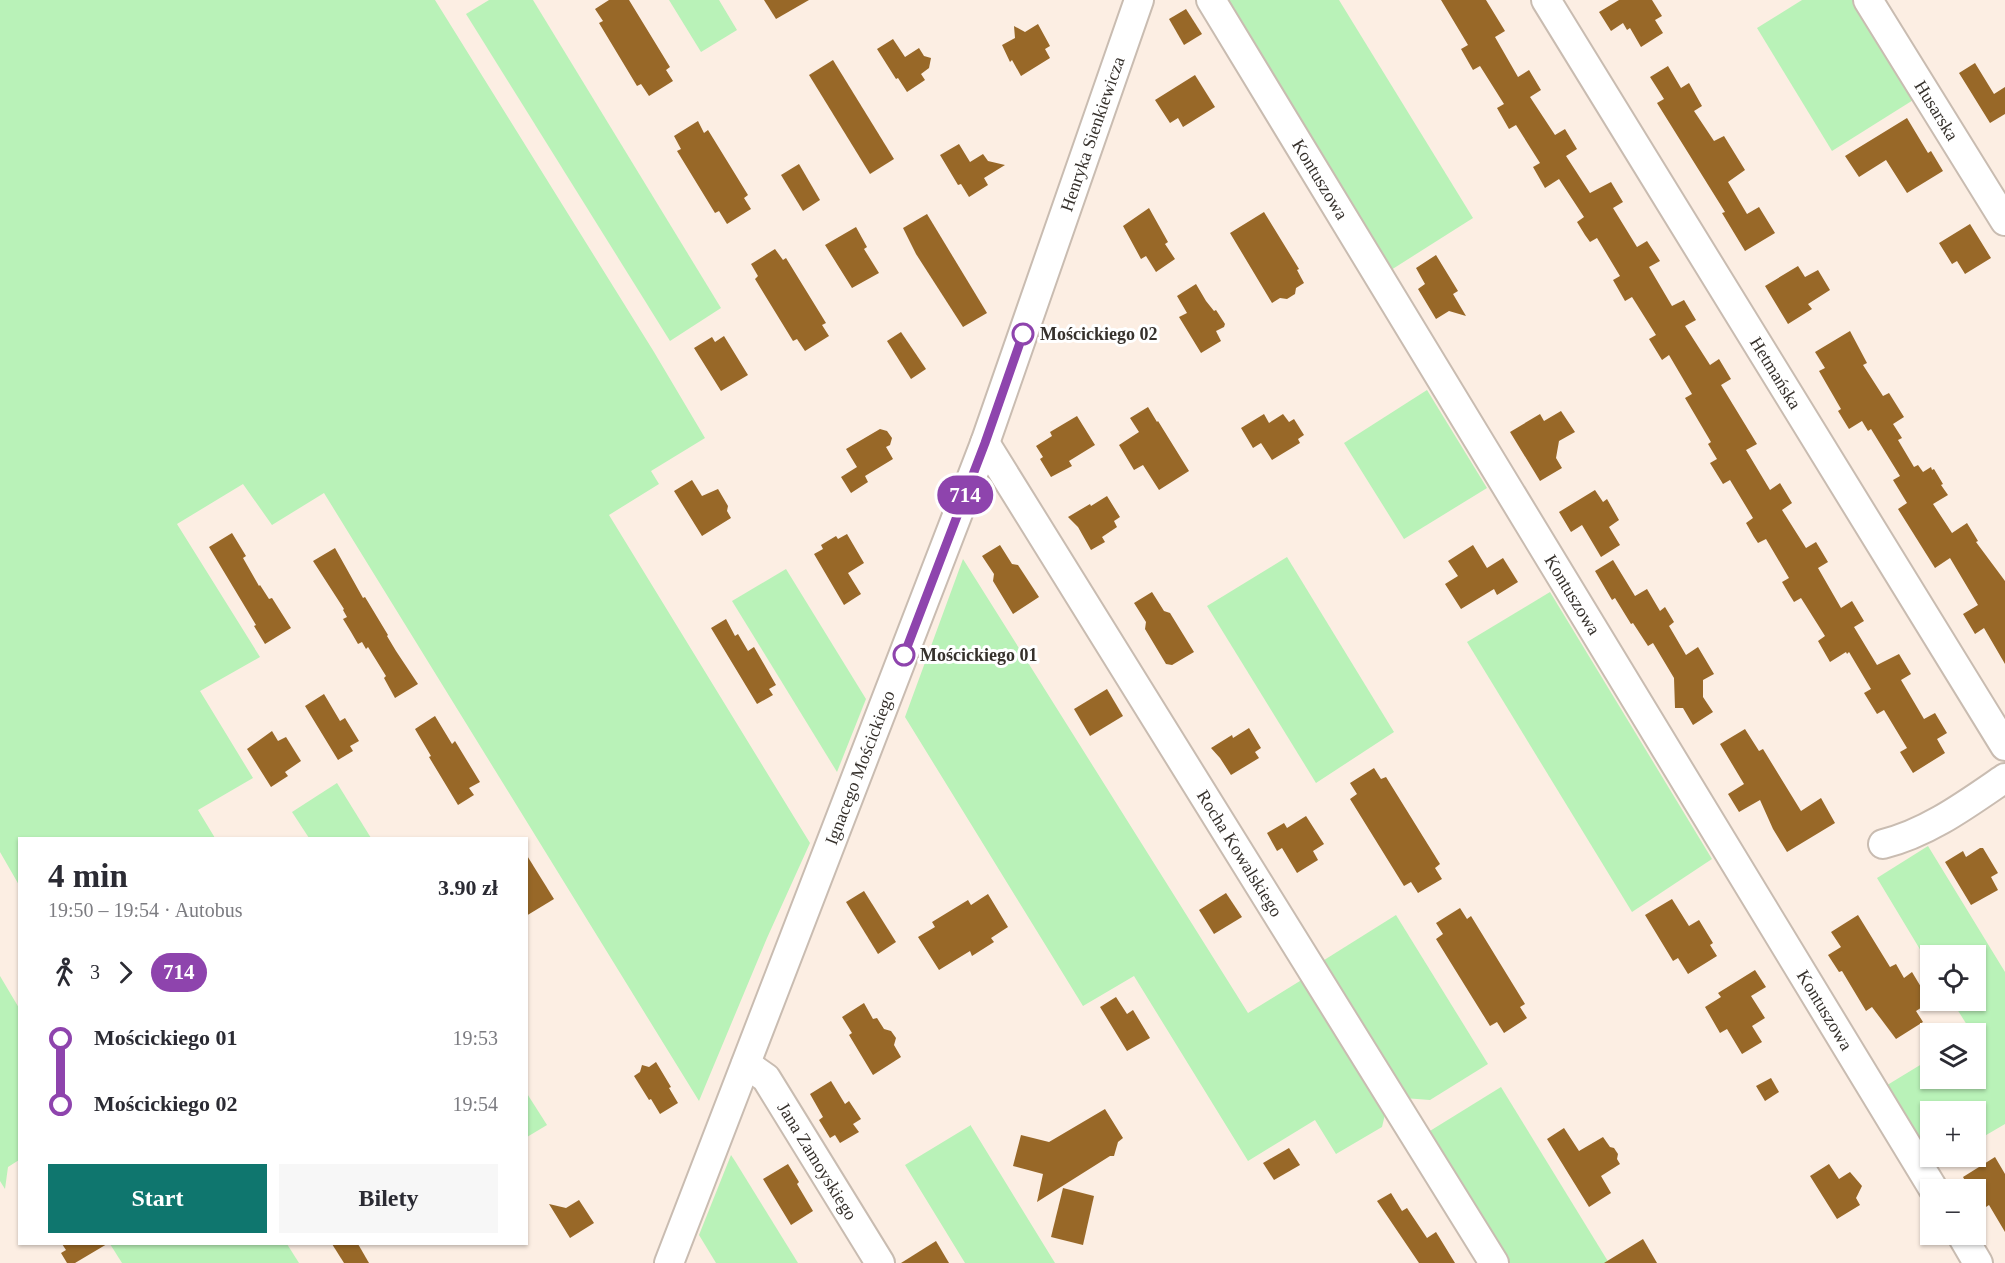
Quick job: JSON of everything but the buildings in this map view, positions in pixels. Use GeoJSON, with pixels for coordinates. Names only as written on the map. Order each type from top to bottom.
{"type":"FeatureCollection","features":[{"type":"Feature","properties":{"kind":"street","name":"Henryka Sienkiewicza"},"geometry":{"type":"LineString","coordinates":[[1046,269],[1139,0]]}},
{"type":"Feature","properties":{"kind":"street","name":"Kontuszowa"},"geometry":{"type":"LineString","coordinates":[[1211,0],[1927,1179]]}},
{"type":"Feature","properties":{"kind":"street","name":"Hetmańska"},"geometry":{"type":"LineString","coordinates":[[1546,0],[2005,746]]}},
{"type":"Feature","properties":{"kind":"street","name":"Husarska"},"geometry":{"type":"LineString","coordinates":[[1868,0],[2005,221]]}},
{"type":"Feature","properties":{"kind":"street","name":"Ignacego Mościckiego"},"geometry":{"type":"LineString","coordinates":[[669,1263],[985,443],[1046,269]]}},
{"type":"Feature","properties":{"kind":"street","name":"Rocha Kowalskiego"},"geometry":{"type":"LineString","coordinates":[[985,443],[1494,1263]]}},
{"type":"Feature","properties":{"kind":"street"},"geometry":{"type":"LineString","coordinates":[[1882,844],[1923,830],[2005,778]]}},
{"type":"Feature","properties":{"kind":"street","name":"Jana Zamoyskiego"},"geometry":{"type":"LineString","coordinates":[[746,1064],[766,1078],[880,1263]]}},
{"type":"Feature","properties":{"kind":"street"},"geometry":{"type":"LineString","coordinates":[[1967,1245],[1978,1263]]}},
{"type":"Feature","properties":{"kind":"green space"},"geometry":{"type":"Polygon","coordinates":[[[0,0],[435,0],[705,438],[651,471],[659,484],[609,515],[810,843],[767,938],[699,1101],[324,493],[272,525],[243,484],[177,524],[260,657],[200,691],[253,778],[198,810],[214,837],[18,837],[18,883],[0,852],[0,0]]]}},
{"type":"Feature","properties":{"kind":"green space"},"geometry":{"type":"Polygon","coordinates":[[[489,0],[533,0],[721,308],[670,341],[466,14],[489,0]]]}},
{"type":"Feature","properties":{"kind":"green space"},"geometry":{"type":"Polygon","coordinates":[[[669,0],[719,0],[737,30],[701,52],[669,0]]]}},
{"type":"Feature","properties":{"kind":"green space"},"geometry":{"type":"Polygon","coordinates":[[[1226,0],[1339,0],[1473,218],[1391,270],[1226,0]]]}},
{"type":"Feature","properties":{"kind":"green space"},"geometry":{"type":"Polygon","coordinates":[[[1802,0],[1859,0],[1918,97],[1832,151],[1757,28],[1802,0]]]}},
{"type":"Feature","properties":{"kind":"green space"},"geometry":{"type":"Polygon","coordinates":[[[1427,390],[1487,488],[1404,539],[1344,443],[1427,390]]]}},
{"type":"Feature","properties":{"kind":"green space"},"geometry":{"type":"Polygon","coordinates":[[[1287,557],[1394,732],[1316,783],[1207,606],[1287,557]]]}},
{"type":"Feature","properties":{"kind":"green space"},"geometry":{"type":"Polygon","coordinates":[[[963,559],[1248,1013],[1308,976],[1387,1106],[1382,1127],[1336,1154],[1315,1120],[1248,1161],[1134,976],[1083,1006],[905,717],[963,559]]]}},
{"type":"Feature","properties":{"kind":"green space"},"geometry":{"type":"Polygon","coordinates":[[[786,569],[866,699],[837,772],[732,601],[786,569]]]}},
{"type":"Feature","properties":{"kind":"green space"},"geometry":{"type":"Polygon","coordinates":[[[1550,592],[1712,859],[1632,912],[1467,642],[1550,592]]]}},
{"type":"Feature","properties":{"kind":"green space"},"geometry":{"type":"Polygon","coordinates":[[[337,783],[370,837],[308,837],[292,812],[337,783]]]}},
{"type":"Feature","properties":{"kind":"green space"},"geometry":{"type":"Polygon","coordinates":[[[1928,846],[2005,972],[2005,1124],[1986,1135],[1986,1101],[1920,1101],[1920,1147],[1884,1087],[1920,1065],[1920,1089],[1986,1089],[1986,1023],[1966,1023],[1958,1011],[1986,1011],[1986,945],[1920,945],[1920,949],[1877,878],[1928,846]]]}},
{"type":"Feature","properties":{"kind":"green space"},"geometry":{"type":"Polygon","coordinates":[[[1396,915],[1488,1064],[1430,1100],[1404,1098],[1321,962],[1396,915]]]}},
{"type":"Feature","properties":{"kind":"green space"},"geometry":{"type":"Polygon","coordinates":[[[0,976],[18,1006],[18,1161],[8,1167],[5,1189],[0,1181],[0,976]]]}},
{"type":"Feature","properties":{"kind":"green space"},"geometry":{"type":"Polygon","coordinates":[[[1501,1087],[1609,1263],[1505,1263],[1425,1134],[1501,1087]]]}},
{"type":"Feature","properties":{"kind":"green space"},"geometry":{"type":"Polygon","coordinates":[[[528,1095],[547,1125],[528,1136],[528,1095]]]}},
{"type":"Feature","properties":{"kind":"green space"},"geometry":{"type":"Polygon","coordinates":[[[971,1125],[1055,1263],[965,1263],[905,1165],[971,1125]]]}},
{"type":"Feature","properties":{"kind":"green space"},"geometry":{"type":"Polygon","coordinates":[[[731,1155],[798,1263],[716,1263],[699,1235],[731,1155]]]}},
{"type":"Feature","properties":{"kind":"green space"},"geometry":{"type":"Polygon","coordinates":[[[111,1245],[288,1245],[299,1263],[122,1263],[111,1245]]]}},
{"type":"Feature","properties":{"kind":"bus line","name":"714"},"geometry":{"type":"LineString","coordinates":[[904,655],[985,443],[1023,334]]}},
{"type":"Feature","properties":{"kind":"place","name":"Mościckiego 02"},"geometry":{"type":"Point","coordinates":[1023,334]}},
{"type":"Feature","properties":{"kind":"place","name":"Mościckiego 01"},"geometry":{"type":"Point","coordinates":[904,655]}}]}
